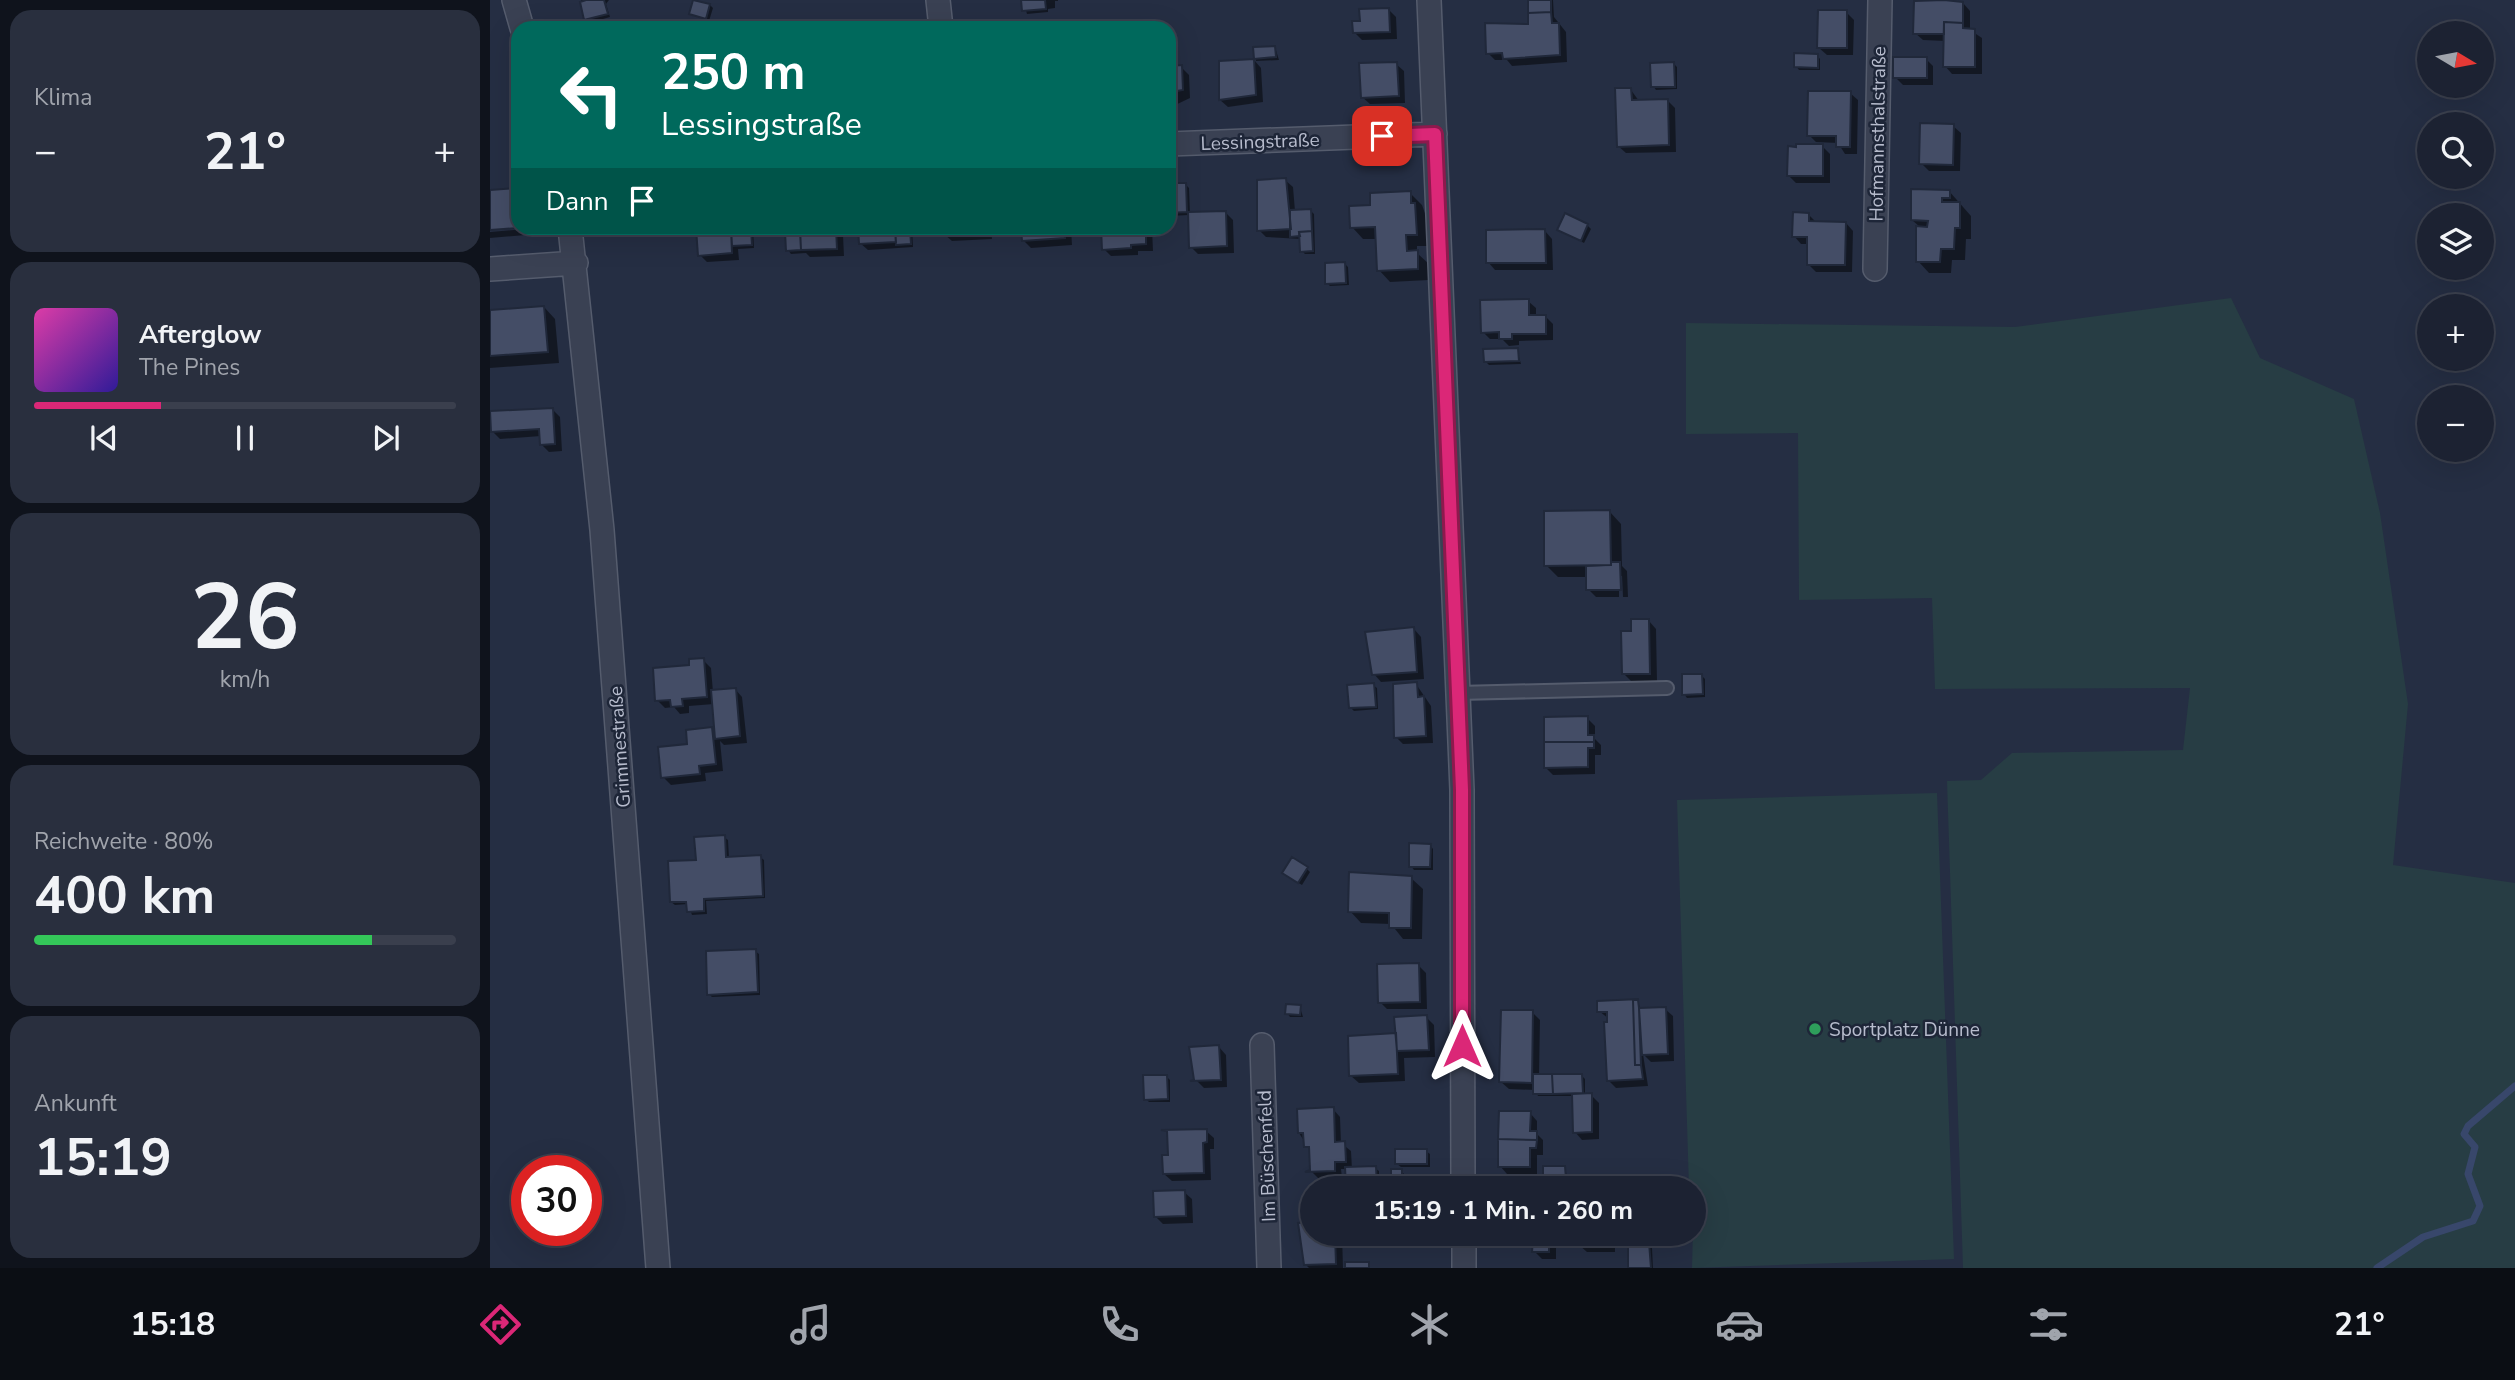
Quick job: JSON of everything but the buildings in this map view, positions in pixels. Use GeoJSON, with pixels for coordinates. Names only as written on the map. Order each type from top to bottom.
{"type":"FeatureCollection","features":[{"type":"Feature","properties":{"kind":"street"},"geometry":{"type":"LineString","coordinates":[[514,0],[520,21]]}},
{"type":"Feature","properties":{"kind":"street"},"geometry":{"type":"LineString","coordinates":[[938,0],[940,21]]}},
{"type":"Feature","properties":{"kind":"street"},"geometry":{"type":"LineString","coordinates":[[1429,0],[1462,790],[1464,1176]]}},
{"type":"Feature","properties":{"kind":"street","name":"Hofmannsthalstraße"},"geometry":{"type":"LineString","coordinates":[[1875,269],[1880,0]]}},
{"type":"Feature","properties":{"kind":"street","name":"Lessingstraße"},"geometry":{"type":"LineString","coordinates":[[1176,144],[1435,134]]}},
{"type":"Feature","properties":{"kind":"street","name":"Grimmestraße"},"geometry":{"type":"LineString","coordinates":[[571,235],[602,530],[658,1268]]}},
{"type":"Feature","properties":{"kind":"street"},"geometry":{"type":"LineString","coordinates":[[490,269],[576,263]]}},
{"type":"Feature","properties":{"kind":"street","name":"Im Büschenfeld"},"geometry":{"type":"LineString","coordinates":[[1262,1045],[1269,1268]]}},
{"type":"Feature","properties":{"kind":"street"},"geometry":{"type":"LineString","coordinates":[[1464,1246],[1464,1268]]}},
{"type":"Feature","properties":{"kind":"lane"},"geometry":{"type":"LineString","coordinates":[[1458,693],[1667,688]]}},
{"type":"Feature","properties":{"kind":"shaded area"},"geometry":{"type":"Polygon","coordinates":[[[2231,298],[2260,358],[2354,399],[2380,513],[2408,704],[2393,865],[2515,883],[2515,1268],[1963,1268],[1947,781],[1981,780],[2012,753],[2183,750],[2190,688],[1935,689],[1932,598],[1799,600],[1798,433],[1686,434],[1686,323],[2015,327],[2231,298]]]}},
{"type":"Feature","properties":{"kind":"shaded area","name":"Sportplatz Dünne"},"geometry":{"type":"Polygon","coordinates":[[[1937,793],[1954,1259],[1692,1268],[1693,1246],[1706,1246],[1706,1176],[1689,1176],[1677,800],[1937,793]]]}},
{"type":"Feature","properties":{"kind":"waterway"},"geometry":{"type":"LineString","coordinates":[[2377,1268],[2423,1237],[2473,1221],[2480,1206],[2468,1174],[2475,1147],[2464,1134],[2468,1126],[2515,1086]]}},
{"type":"Feature","properties":{"kind":"place","name":"Sportplatz Dünne"},"geometry":{"type":"Point","coordinates":[1815,1029]}},
{"type":"Feature","properties":{"kind":"route"},"geometry":{"type":"LineString","coordinates":[[1382,136],[1435,134],[1462,790],[1462,1046]]}}]}
